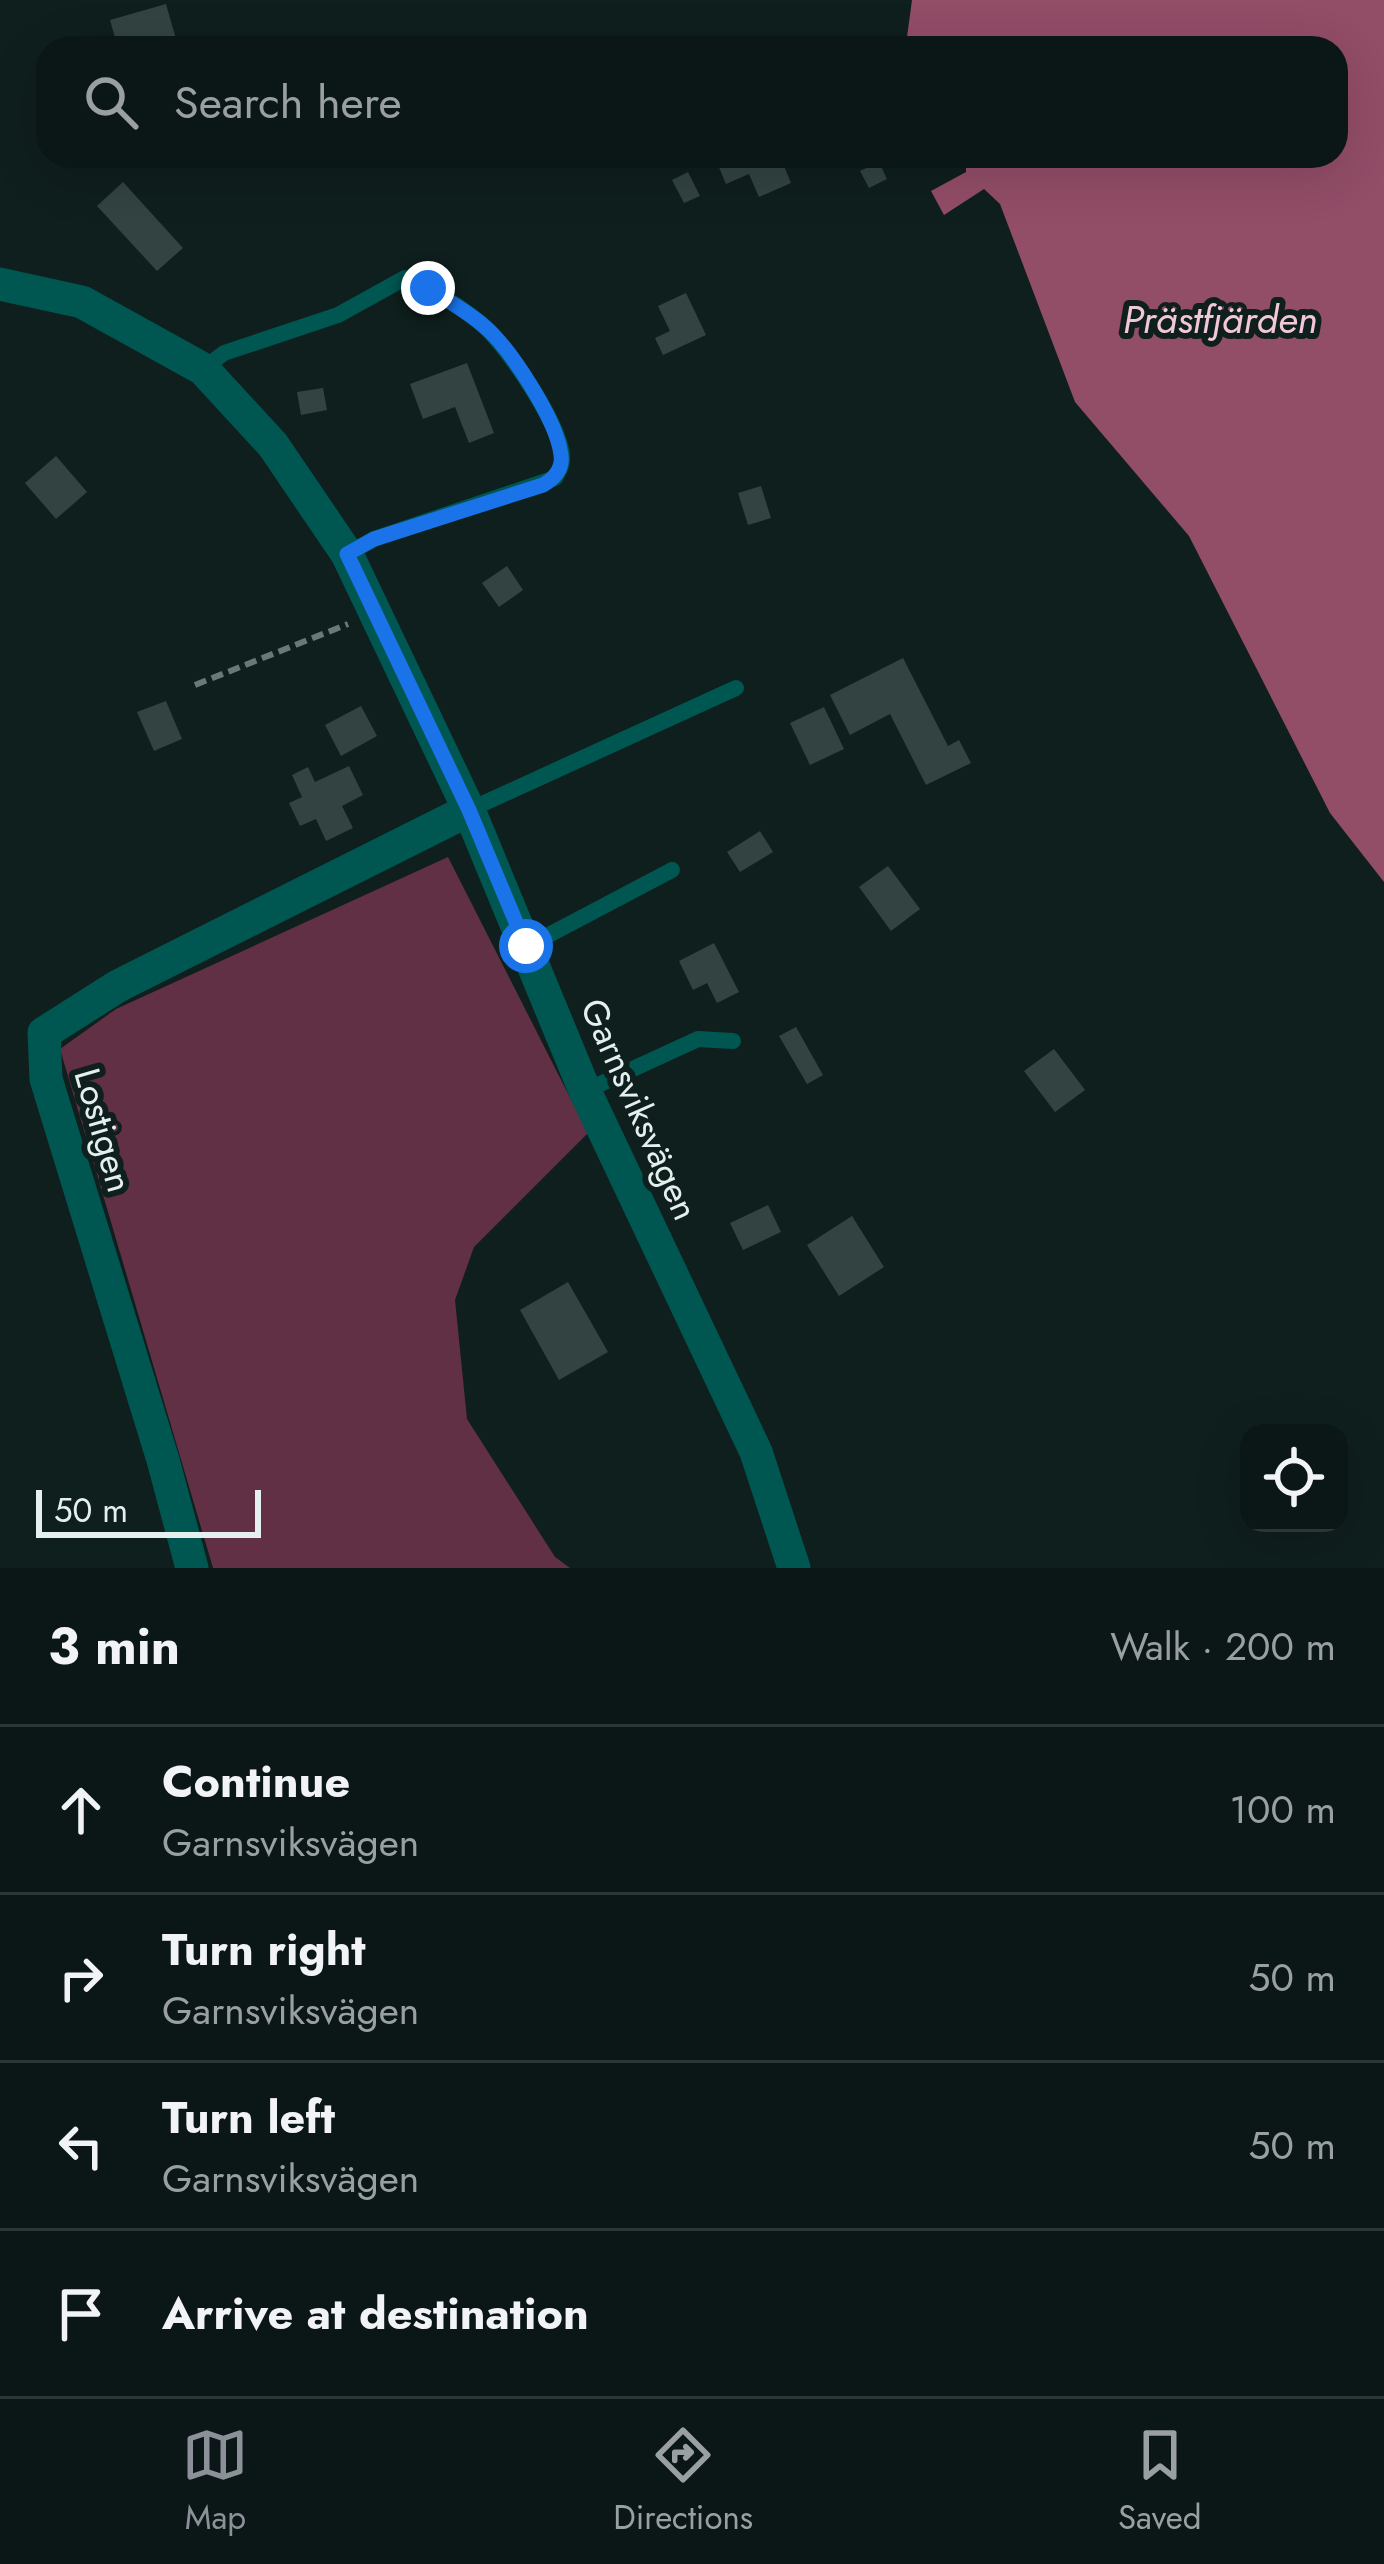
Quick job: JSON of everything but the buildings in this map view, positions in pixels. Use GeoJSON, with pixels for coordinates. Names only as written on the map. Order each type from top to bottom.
{"type":"FeatureCollection","features":[{"type":"Feature","properties":{"kind":"street","name":"Garnsviksvägen"},"geometry":{"type":"LineString","coordinates":[[0,284],[82,302],[203,369],[272,445],[347,554],[469,810],[585,1091],[756,1452],[793,1568]]}},
{"type":"Feature","properties":{"kind":"street","name":"Lostigen"},"geometry":{"type":"LineString","coordinates":[[192,1568],[46,1079],[44,1033],[118,986],[469,810]]}},
{"type":"Feature","properties":{"kind":"lane"},"geometry":{"type":"LineString","coordinates":[[203,369],[224,353],[338,315],[405,278],[484,326],[507,350],[554,429],[562,460],[555,478],[374,539],[347,554]]}},
{"type":"Feature","properties":{"kind":"lane"},"geometry":{"type":"LineString","coordinates":[[469,810],[736,688]]}},
{"type":"Feature","properties":{"kind":"lane"},"geometry":{"type":"LineString","coordinates":[[526,946],[672,869]]}},
{"type":"Feature","properties":{"kind":"lane"},"geometry":{"type":"LineString","coordinates":[[585,1091],[698,1040],[733,1041]]}},
{"type":"Feature","properties":{"kind":"path"},"geometry":{"type":"LineString","coordinates":[[195,685],[376,613]]}},
{"type":"Feature","properties":{"kind":"shaded area"},"geometry":{"type":"Polygon","coordinates":[[[448,857],[588,1133],[474,1247],[455,1300],[467,1419],[555,1557],[570,1568],[213,1568],[60,1049],[116,1009],[448,857]]]}},
{"type":"Feature","properties":{"kind":"water","name":"Prästfjärden"},"geometry":{"type":"Polygon","coordinates":[[[912,0],[1384,0],[1384,882],[1330,813],[1189,536],[1075,402],[1000,204],[984,189],[944,215],[931,191],[966,168],[1348,168],[1348,36],[907,36],[912,0]]]}},
{"type":"Feature","properties":{"kind":"route"},"geometry":{"type":"LineString","coordinates":[[428,288],[484,326],[507,350],[554,429],[562,460],[555,478],[543,485],[374,539],[347,554],[469,810],[526,946]]}}]}
